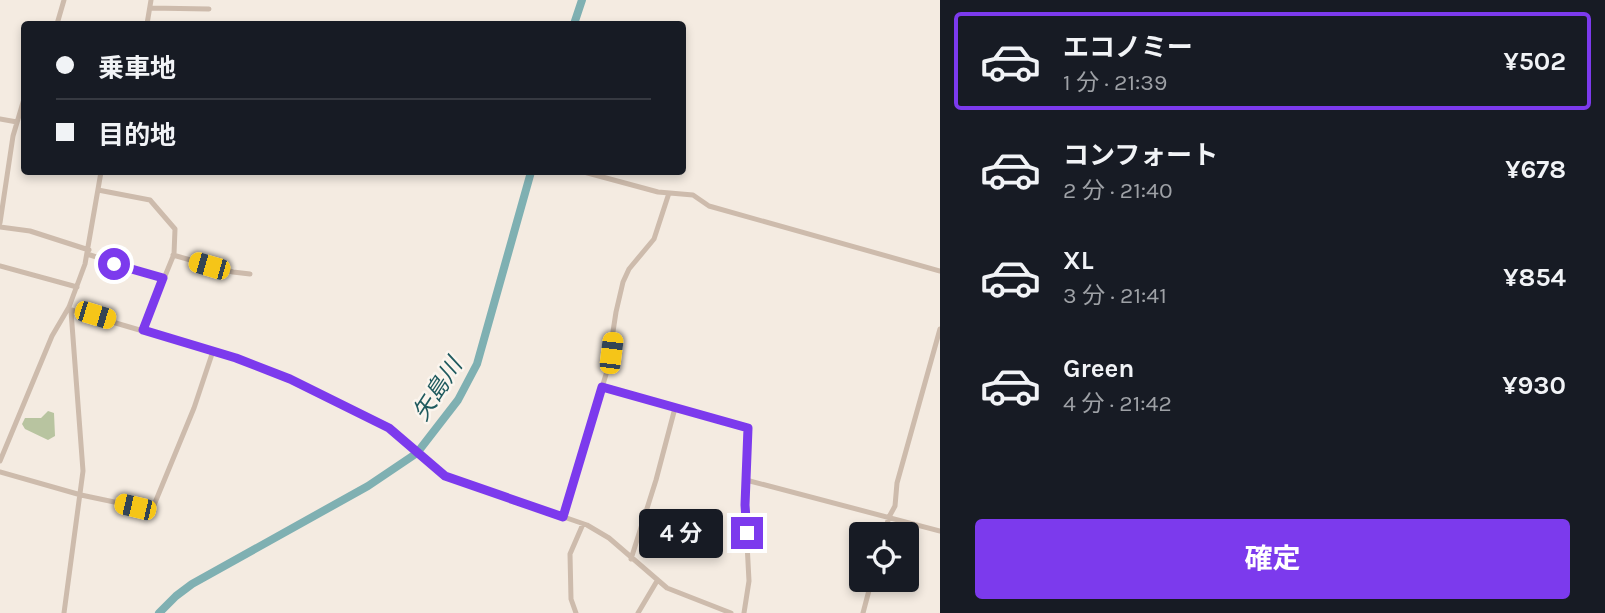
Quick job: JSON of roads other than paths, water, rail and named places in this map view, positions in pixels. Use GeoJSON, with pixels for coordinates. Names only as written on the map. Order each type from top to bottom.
{"type":"FeatureCollection","features":[{"type":"Feature","properties":{"kind":"street"},"geometry":{"type":"LineString","coordinates":[[58,21],[64,0]]}},
{"type":"Feature","properties":{"kind":"street"},"geometry":{"type":"LineString","coordinates":[[148,21],[152,0]]}},
{"type":"Feature","properties":{"kind":"street"},"geometry":{"type":"LineString","coordinates":[[150,8],[209,9]]}},
{"type":"Feature","properties":{"kind":"street"},"geometry":{"type":"LineString","coordinates":[[21,109],[0,225],[30,231],[163,278]]}},
{"type":"Feature","properties":{"kind":"street"},"geometry":{"type":"LineString","coordinates":[[0,119],[17,122]]}},
{"type":"Feature","properties":{"kind":"street"},"geometry":{"type":"LineString","coordinates":[[0,461],[52,336],[70,310],[88,252],[100,175]]}},
{"type":"Feature","properties":{"kind":"street"},"geometry":{"type":"LineString","coordinates":[[596,175],[669,194],[693,195],[709,206],[940,271]]}},
{"type":"Feature","properties":{"kind":"street"},"geometry":{"type":"LineString","coordinates":[[98,190],[150,200],[174,224],[176,235],[173,255],[143,330]]}},
{"type":"Feature","properties":{"kind":"street"},"geometry":{"type":"LineString","coordinates":[[563,517],[611,353],[615,312],[625,275],[654,239],[669,194]]}},
{"type":"Feature","properties":{"kind":"street"},"geometry":{"type":"LineString","coordinates":[[173,255],[233,272],[250,274]]}},
{"type":"Feature","properties":{"kind":"street"},"geometry":{"type":"LineString","coordinates":[[0,265],[77,287]]}},
{"type":"Feature","properties":{"kind":"street"},"geometry":{"type":"LineString","coordinates":[[70,310],[213,351],[290,379],[389,428],[445,476],[599,530],[667,588],[732,613]]}},
{"type":"Feature","properties":{"kind":"street"},"geometry":{"type":"LineString","coordinates":[[64,613],[83,471],[70,310]]}},
{"type":"Feature","properties":{"kind":"street"},"geometry":{"type":"LineString","coordinates":[[888,522],[895,506],[897,483],[940,330]]}},
{"type":"Feature","properties":{"kind":"street"},"geometry":{"type":"LineString","coordinates":[[0,472],[81,495],[152,510],[194,408],[213,351]]}},
{"type":"Feature","properties":{"kind":"street"},"geometry":{"type":"LineString","coordinates":[[602,387],[748,428],[745,505],[749,581],[744,613]]}},
{"type":"Feature","properties":{"kind":"street"},"geometry":{"type":"LineString","coordinates":[[631,559],[675,408]]}},
{"type":"Feature","properties":{"kind":"street"},"geometry":{"type":"LineString","coordinates":[[746,480],[940,531]]}},
{"type":"Feature","properties":{"kind":"street"},"geometry":{"type":"LineString","coordinates":[[576,613],[571,598],[570,554],[583,524]]}},
{"type":"Feature","properties":{"kind":"street"},"geometry":{"type":"LineString","coordinates":[[638,613],[657,580]]}},
{"type":"Feature","properties":{"kind":"street"},"geometry":{"type":"LineString","coordinates":[[863,613],[869,592]]}},
{"type":"Feature","properties":{"kind":"waterway","name":"矢島川"},"geometry":{"type":"LineString","coordinates":[[575,21],[582,0]]}},
{"type":"Feature","properties":{"kind":"waterway","name":"矢島川"},"geometry":{"type":"LineString","coordinates":[[159,613],[192,584],[368,486],[417,453],[458,400],[477,364],[530,175]]}}]}
